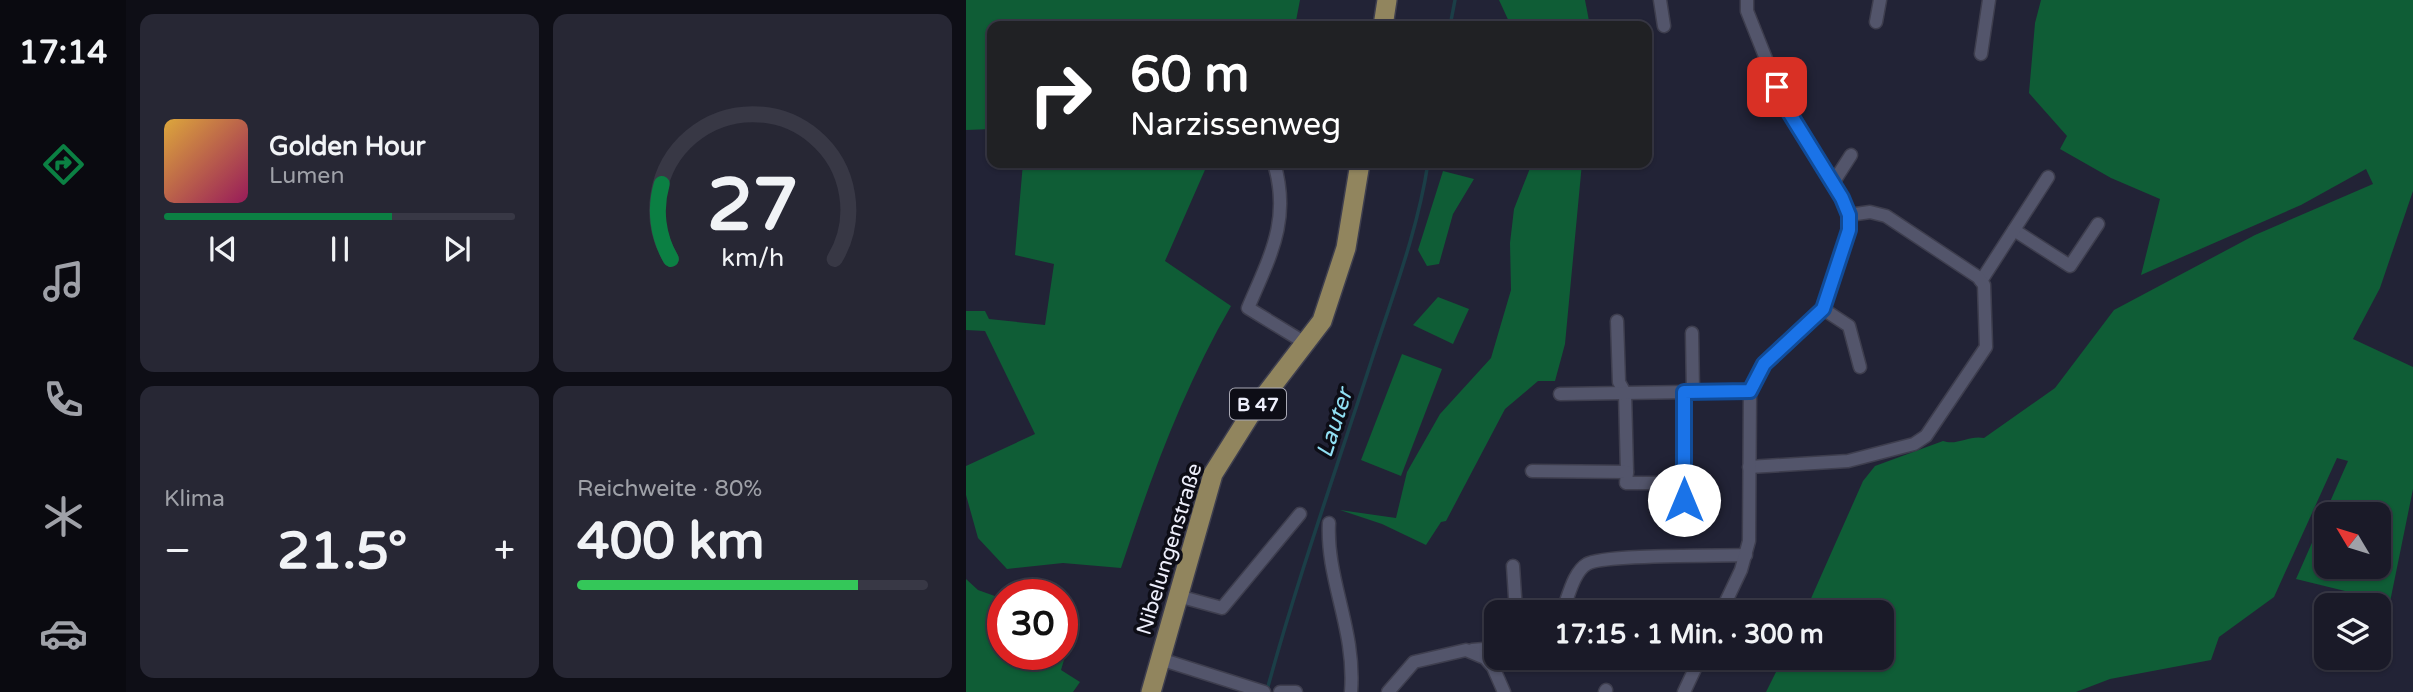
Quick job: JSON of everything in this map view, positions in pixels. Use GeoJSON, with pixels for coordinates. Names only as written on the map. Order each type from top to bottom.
{"type":"FeatureCollection","features":[{"type":"Feature","properties":{"kind":"main road"},"geometry":{"type":"LineString","coordinates":[[1384,21],[1387,0]]}},
{"type":"Feature","properties":{"kind":"main road","name":"Nibelungenstraße"},"geometry":{"type":"LineString","coordinates":[[1151,692],[1206,495],[1225,449],[1307,344],[1322,321],[1334,291],[1346,248],[1359,168]]}},
{"type":"Feature","properties":{"kind":"street"},"geometry":{"type":"LineString","coordinates":[[1660,0],[1664,26]]}},
{"type":"Feature","properties":{"kind":"street"},"geometry":{"type":"LineString","coordinates":[[1726,600],[1746,555],[1749,541],[1750,391],[1764,364],[1823,309],[1846,245],[1849,215],[1833,183],[1784,104],[1746,11],[1747,0]]}},
{"type":"Feature","properties":{"kind":"street"},"geometry":{"type":"LineString","coordinates":[[1876,22],[1880,0]]}},
{"type":"Feature","properties":{"kind":"street"},"geometry":{"type":"LineString","coordinates":[[1981,54],[1989,0]]}},
{"type":"Feature","properties":{"kind":"street"},"geometry":{"type":"LineString","coordinates":[[1833,183],[1851,155]]}},
{"type":"Feature","properties":{"kind":"street"},"geometry":{"type":"LineString","coordinates":[[1276,168],[1281,184],[1280,232],[1248,308],[1307,344]]}},
{"type":"Feature","properties":{"kind":"street"},"geometry":{"type":"LineString","coordinates":[[1749,467],[1848,461],[1914,444],[1926,436],[1986,347],[1982,281],[2048,177]]}},
{"type":"Feature","properties":{"kind":"street"},"geometry":{"type":"LineString","coordinates":[[1849,215],[1870,212],[1886,216],[1982,281]]}},
{"type":"Feature","properties":{"kind":"street"},"geometry":{"type":"LineString","coordinates":[[2014,230],[2070,266],[2098,224]]}},
{"type":"Feature","properties":{"kind":"street"},"geometry":{"type":"LineString","coordinates":[[1823,309],[1849,326],[1860,367]]}},
{"type":"Feature","properties":{"kind":"street"},"geometry":{"type":"LineString","coordinates":[[1617,321],[1619,382],[1625,393],[1626,483],[1684,483]]}},
{"type":"Feature","properties":{"kind":"street"},"geometry":{"type":"LineString","coordinates":[[1692,333],[1684,500],[1703,500]]}},
{"type":"Feature","properties":{"kind":"street"},"geometry":{"type":"LineString","coordinates":[[1560,394],[1750,391]]}},
{"type":"Feature","properties":{"kind":"street"},"geometry":{"type":"LineString","coordinates":[[1532,471],[1626,472]]}},
{"type":"Feature","properties":{"kind":"street"},"geometry":{"type":"LineString","coordinates":[[1178,596],[1222,608],[1300,514]]}},
{"type":"Feature","properties":{"kind":"street"},"geometry":{"type":"LineString","coordinates":[[1329,523],[1328,545],[1350,635],[1351,692]]}},
{"type":"Feature","properties":{"kind":"street"},"geometry":{"type":"LineString","coordinates":[[1567,600],[1580,571],[1588,563],[1620,559],[1746,555]]}},
{"type":"Feature","properties":{"kind":"street"},"geometry":{"type":"LineString","coordinates":[[1513,566],[1515,600]]}},
{"type":"Feature","properties":{"kind":"street"},"geometry":{"type":"LineString","coordinates":[[1388,692],[1406,669],[1421,659],[1484,649]]}},
{"type":"Feature","properties":{"kind":"street"},"geometry":{"type":"LineString","coordinates":[[1472,650],[1493,667],[1504,692]]}},
{"type":"Feature","properties":{"kind":"street"},"geometry":{"type":"LineString","coordinates":[[1160,659],[1262,691]]}},
{"type":"Feature","properties":{"kind":"street"},"geometry":{"type":"LineString","coordinates":[[1684,692],[1694,670]]}},
{"type":"Feature","properties":{"kind":"street"},"geometry":{"type":"LineString","coordinates":[[1280,692],[1296,692]]}},
{"type":"Feature","properties":{"kind":"green space"},"geometry":{"type":"Polygon","coordinates":[[[966,0],[1300,0],[1296,21],[987,21],[987,129],[966,130],[966,0]]]}},
{"type":"Feature","properties":{"kind":"green space"},"geometry":{"type":"Polygon","coordinates":[[[1499,0],[1585,0],[1589,21],[1509,21],[1499,0]]]}},
{"type":"Feature","properties":{"kind":"green space"},"geometry":{"type":"Polygon","coordinates":[[[2041,0],[2413,0],[2413,191],[2380,288],[2353,339],[2413,367],[2413,489],[2391,597],[2391,593],[2353,593],[2296,579],[2314,538],[2314,579],[2391,579],[2391,502],[2330,502],[2348,461],[2337,458],[2317,502],[2314,502],[2314,509],[2274,597],[2219,637],[2211,660],[2110,679],[2076,692],[1766,692],[1777,670],[1894,670],[1894,600],[1810,600],[1863,481],[1875,466],[1943,441],[1984,438],[2055,388],[2114,310],[2255,235],[2373,184],[2366,169],[2301,205],[2141,275],[2160,199],[2111,178],[2060,149],[2067,136],[2029,93],[2035,23],[2041,0]]]}},
{"type":"Feature","properties":{"kind":"green space"},"geometry":{"type":"Polygon","coordinates":[[[1023,168],[1206,168],[1165,261],[1231,306],[1198,369],[1169,434],[1121,568],[1063,563],[1007,569],[978,538],[966,495],[966,466],[1035,434],[985,331],[966,330],[966,311],[985,311],[989,319],[1045,325],[1054,264],[1015,255],[1023,168]]]}},
{"type":"Feature","properties":{"kind":"green space"},"geometry":{"type":"Polygon","coordinates":[[[1530,168],[1582,168],[1565,344],[1555,381],[1538,381],[1505,409],[1446,521],[1441,522],[1426,545],[1382,524],[1340,510],[1396,518],[1407,472],[1440,414],[1491,358],[1511,290],[1510,243],[1514,209],[1530,168]]]}},
{"type":"Feature","properties":{"kind":"green space"},"geometry":{"type":"Polygon","coordinates":[[[1443,171],[1474,179],[1453,214],[1439,264],[1427,266],[1418,250],[1443,171]]]}},
{"type":"Feature","properties":{"kind":"green space"},"geometry":{"type":"Polygon","coordinates":[[[1438,297],[1469,309],[1453,344],[1413,325],[1438,297]]]}},
{"type":"Feature","properties":{"kind":"green space"},"geometry":{"type":"Polygon","coordinates":[[[1402,354],[1442,369],[1401,476],[1361,460],[1402,354]]]}},
{"type":"Feature","properties":{"kind":"green space"},"geometry":{"type":"Polygon","coordinates":[[[966,579],[978,590],[987,593],[987,670],[1061,670],[1080,682],[1073,692],[966,692],[966,579]]]}},
{"type":"Feature","properties":{"kind":"waterway","name":"Lauter"},"geometry":{"type":"LineString","coordinates":[[1451,21],[1455,0]]}},
{"type":"Feature","properties":{"kind":"waterway","name":"Lauter"},"geometry":{"type":"LineString","coordinates":[[1267,690],[1305,564],[1405,260],[1427,168]]}},
{"type":"Feature","properties":{"kind":"route"},"geometry":{"type":"LineString","coordinates":[[1684,500],[1684,392],[1750,391],[1764,364],[1823,309],[1846,245],[1849,215],[1842,198],[1784,104],[1777,87]]}}]}
